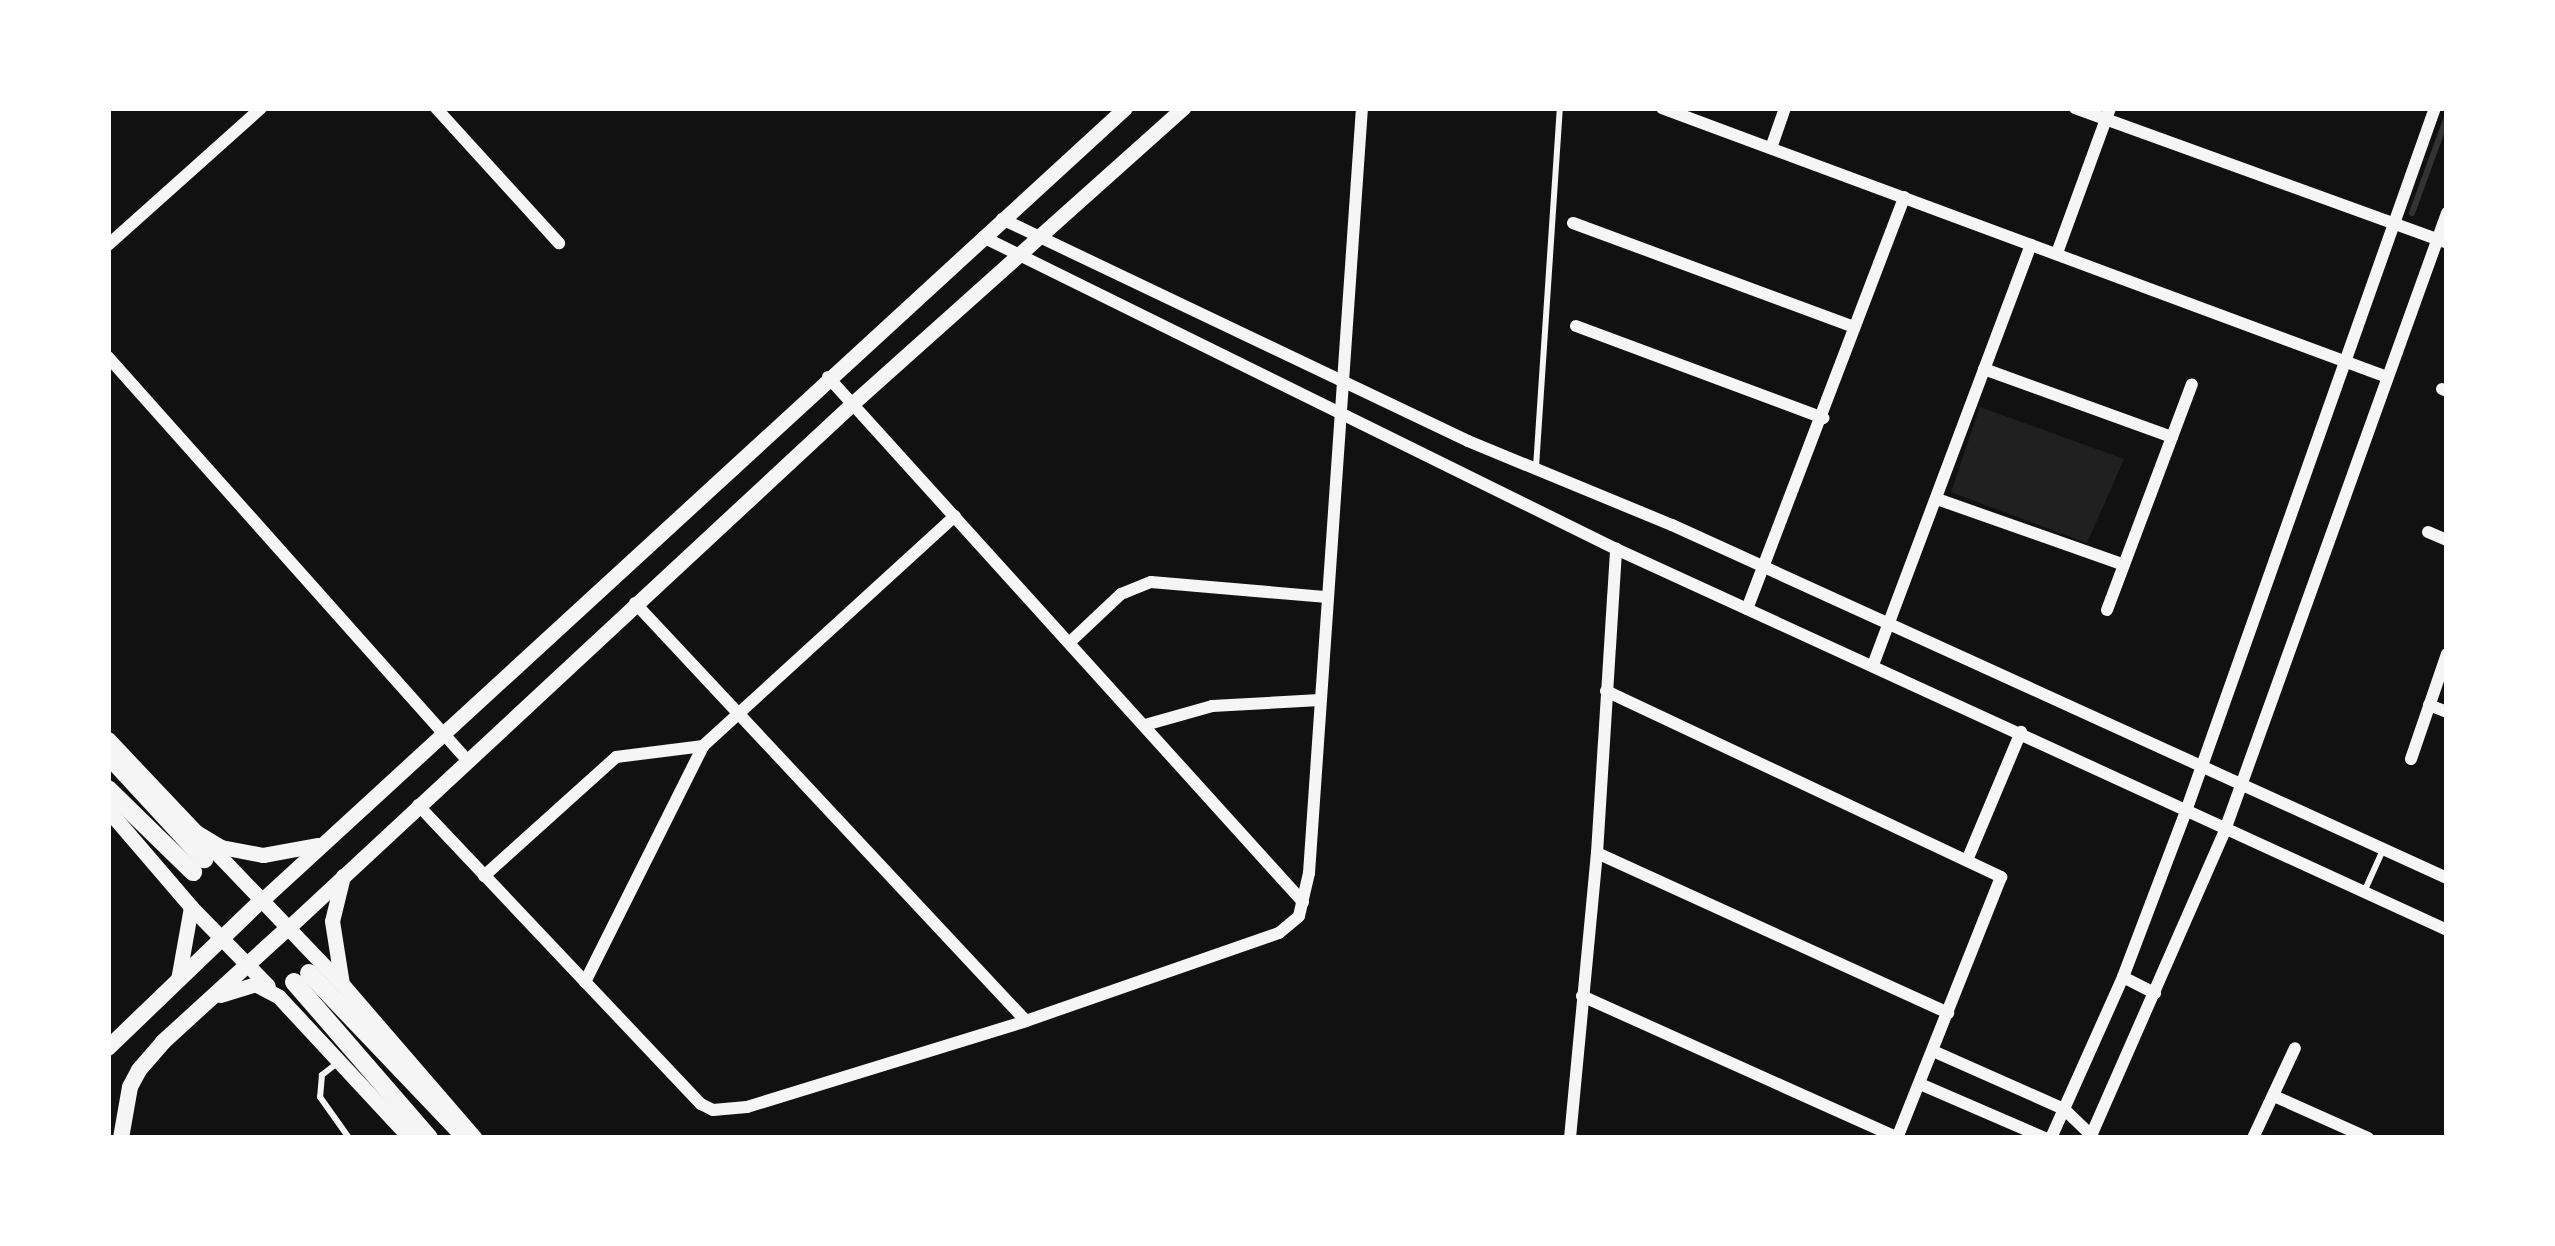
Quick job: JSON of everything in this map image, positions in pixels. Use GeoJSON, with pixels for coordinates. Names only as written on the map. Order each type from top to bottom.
{"type":"FeatureCollection","features":[{"type":"Feature","properties":{"kind":"main road"},"geometry":{"type":"LineString","coordinates":[[108,755],[198,866],[108,788]]}},
{"type":"Feature","properties":{"kind":"main road"},"geometry":{"type":"LineString","coordinates":[[108,1048],[261,901]]}},
{"type":"Feature","properties":{"kind":"main road"},"geometry":{"type":"LineString","coordinates":[[122,1138],[130,1087],[139,1070],[288,928]]}},
{"type":"Feature","properties":{"kind":"main road"},"geometry":{"type":"LineString","coordinates":[[430,1138],[302,978],[471,1138]]}},
{"type":"Feature","properties":{"kind":"street"},"geometry":{"type":"LineString","coordinates":[[108,244],[261,108]]}},
{"type":"Feature","properties":{"kind":"street"},"geometry":{"type":"LineString","coordinates":[[436,108],[559,243]]}},
{"type":"Feature","properties":{"kind":"street"},"geometry":{"type":"LineString","coordinates":[[261,901],[1125,108]]}},
{"type":"Feature","properties":{"kind":"street"},"geometry":{"type":"LineString","coordinates":[[288,928],[853,403],[1183,108]]}},
{"type":"Feature","properties":{"kind":"street"},"geometry":{"type":"LineString","coordinates":[[418,805],[700,1104],[713,1110],[748,1107],[1026,1022],[1279,933],[1299,916],[1303,902],[1362,108]]}},
{"type":"Feature","properties":{"kind":"street"},"geometry":{"type":"LineString","coordinates":[[1662,108],[2387,377]]}},
{"type":"Feature","properties":{"kind":"street"},"geometry":{"type":"LineString","coordinates":[[1771,148],[1785,108]]}},
{"type":"Feature","properties":{"kind":"street"},"geometry":{"type":"LineString","coordinates":[[2075,108],[2108,114],[2442,241]]}},
{"type":"Feature","properties":{"kind":"street"},"geometry":{"type":"LineString","coordinates":[[1919,1084],[2048,1138],[2064,1109],[2123,977],[2204,764],[2435,108]]}},
{"type":"Feature","properties":{"kind":"street"},"geometry":{"type":"LineString","coordinates":[[2056,254],[2108,114]]}},
{"type":"Feature","properties":{"kind":"street"},"geometry":{"type":"LineString","coordinates":[[1748,609],[1904,197]]}},
{"type":"Feature","properties":{"kind":"street"},"geometry":{"type":"LineString","coordinates":[[1933,1051],[2064,1109],[2092,1138],[2243,781],[2387,377],[2442,241],[2447,213]]}},
{"type":"Feature","properties":{"kind":"street"},"geometry":{"type":"LineString","coordinates":[[1002,220],[1343,377],[1468,441],[1893,623],[2447,878]]}},
{"type":"Feature","properties":{"kind":"street"},"geometry":{"type":"LineString","coordinates":[[1573,223],[1854,327]]}},
{"type":"Feature","properties":{"kind":"street"},"geometry":{"type":"LineString","coordinates":[[983,237],[1616,549],[2447,930]]}},
{"type":"Feature","properties":{"kind":"street"},"geometry":{"type":"LineString","coordinates":[[1873,665],[1893,623],[2031,244]]}},
{"type":"Feature","properties":{"kind":"street"},"geometry":{"type":"LineString","coordinates":[[1576,326],[1823,418]]}},
{"type":"Feature","properties":{"kind":"street"},"geometry":{"type":"LineString","coordinates":[[108,357],[467,760]]}},
{"type":"Feature","properties":{"kind":"street"},"geometry":{"type":"LineString","coordinates":[[1984,369],[2173,437]]}},
{"type":"Feature","properties":{"kind":"street"},"geometry":{"type":"LineString","coordinates":[[828,377],[1303,902]]}},
{"type":"Feature","properties":{"kind":"street"},"geometry":{"type":"LineString","coordinates":[[2107,610],[2192,384]]}},
{"type":"Feature","properties":{"kind":"street"},"geometry":{"type":"LineString","coordinates":[[1937,499],[2124,565]]}},
{"type":"Feature","properties":{"kind":"street"},"geometry":{"type":"LineString","coordinates":[[585,982],[704,746],[955,516]]}},
{"type":"Feature","properties":{"kind":"street"},"geometry":{"type":"LineString","coordinates":[[2428,532],[2447,540]]}},
{"type":"Feature","properties":{"kind":"street"},"geometry":{"type":"LineString","coordinates":[[1570,1138],[1597,853],[1616,549]]}},
{"type":"Feature","properties":{"kind":"street"},"geometry":{"type":"LineString","coordinates":[[1070,642],[1121,594],[1151,582],[1327,597]]}},
{"type":"Feature","properties":{"kind":"street"},"geometry":{"type":"LineString","coordinates":[[635,603],[1026,1022]]}},
{"type":"Feature","properties":{"kind":"street"},"geometry":{"type":"LineString","coordinates":[[2410,759],[2447,654]]}},
{"type":"Feature","properties":{"kind":"street"},"geometry":{"type":"LineString","coordinates":[[1582,996],[1898,1138],[2001,886],[1994,870],[1606,691]]}},
{"type":"Feature","properties":{"kind":"street"},"geometry":{"type":"LineString","coordinates":[[1145,724],[1212,706],[1320,700]]}},
{"type":"Feature","properties":{"kind":"street"},"geometry":{"type":"LineString","coordinates":[[2429,705],[2447,712]]}},
{"type":"Feature","properties":{"kind":"street"},"geometry":{"type":"LineString","coordinates":[[1968,858],[2021,732]]}},
{"type":"Feature","properties":{"kind":"street"},"geometry":{"type":"LineString","coordinates":[[108,739],[342,984],[471,1138]]}},
{"type":"Feature","properties":{"kind":"street"},"geometry":{"type":"LineString","coordinates":[[484,876],[616,757],[704,746]]}},
{"type":"Feature","properties":{"kind":"street"},"geometry":{"type":"LineString","coordinates":[[108,810],[221,940],[410,1138]]}},
{"type":"Feature","properties":{"kind":"street"},"geometry":{"type":"LineString","coordinates":[[196,832],[221,847],[262,855],[326,843]]}},
{"type":"Feature","properties":{"kind":"street"},"geometry":{"type":"LineString","coordinates":[[1597,853],[1948,1013]]}},
{"type":"Feature","properties":{"kind":"street"},"geometry":{"type":"LineString","coordinates":[[342,984],[332,921],[344,873]]}},
{"type":"Feature","properties":{"kind":"street"},"geometry":{"type":"LineString","coordinates":[[178,980],[191,907]]}},
{"type":"Feature","properties":{"kind":"street"},"geometry":{"type":"LineString","coordinates":[[2123,977],[2155,993]]}},
{"type":"Feature","properties":{"kind":"street"},"geometry":{"type":"LineString","coordinates":[[206,1003],[238,985],[255,984],[279,997]]}},
{"type":"Feature","properties":{"kind":"street"},"geometry":{"type":"LineString","coordinates":[[2253,1138],[2295,1048]]}},
{"type":"Feature","properties":{"kind":"street"},"geometry":{"type":"LineString","coordinates":[[2274,1096],[2368,1138]]}},
{"type":"Feature","properties":{"kind":"lane"},"geometry":{"type":"LineString","coordinates":[[1536,467],[1560,108]]}},
{"type":"Feature","properties":{"kind":"lane"},"geometry":{"type":"LineString","coordinates":[[2364,892],[2384,847]]}},
{"type":"Feature","properties":{"kind":"lane"},"geometry":{"type":"LineString","coordinates":[[339,1062],[322,1075],[320,1097],[349,1138]]}},
{"type":"Feature","properties":{"kind":"shaded area"},"geometry":{"type":"Polygon","coordinates":[[[1980,407],[2124,459],[2087,543],[1951,492],[1980,407]]]}},
{"type":"Feature","properties":{"kind":"waterway"},"geometry":{"type":"LineString","coordinates":[[2412,213],[2447,117]]}}]}
